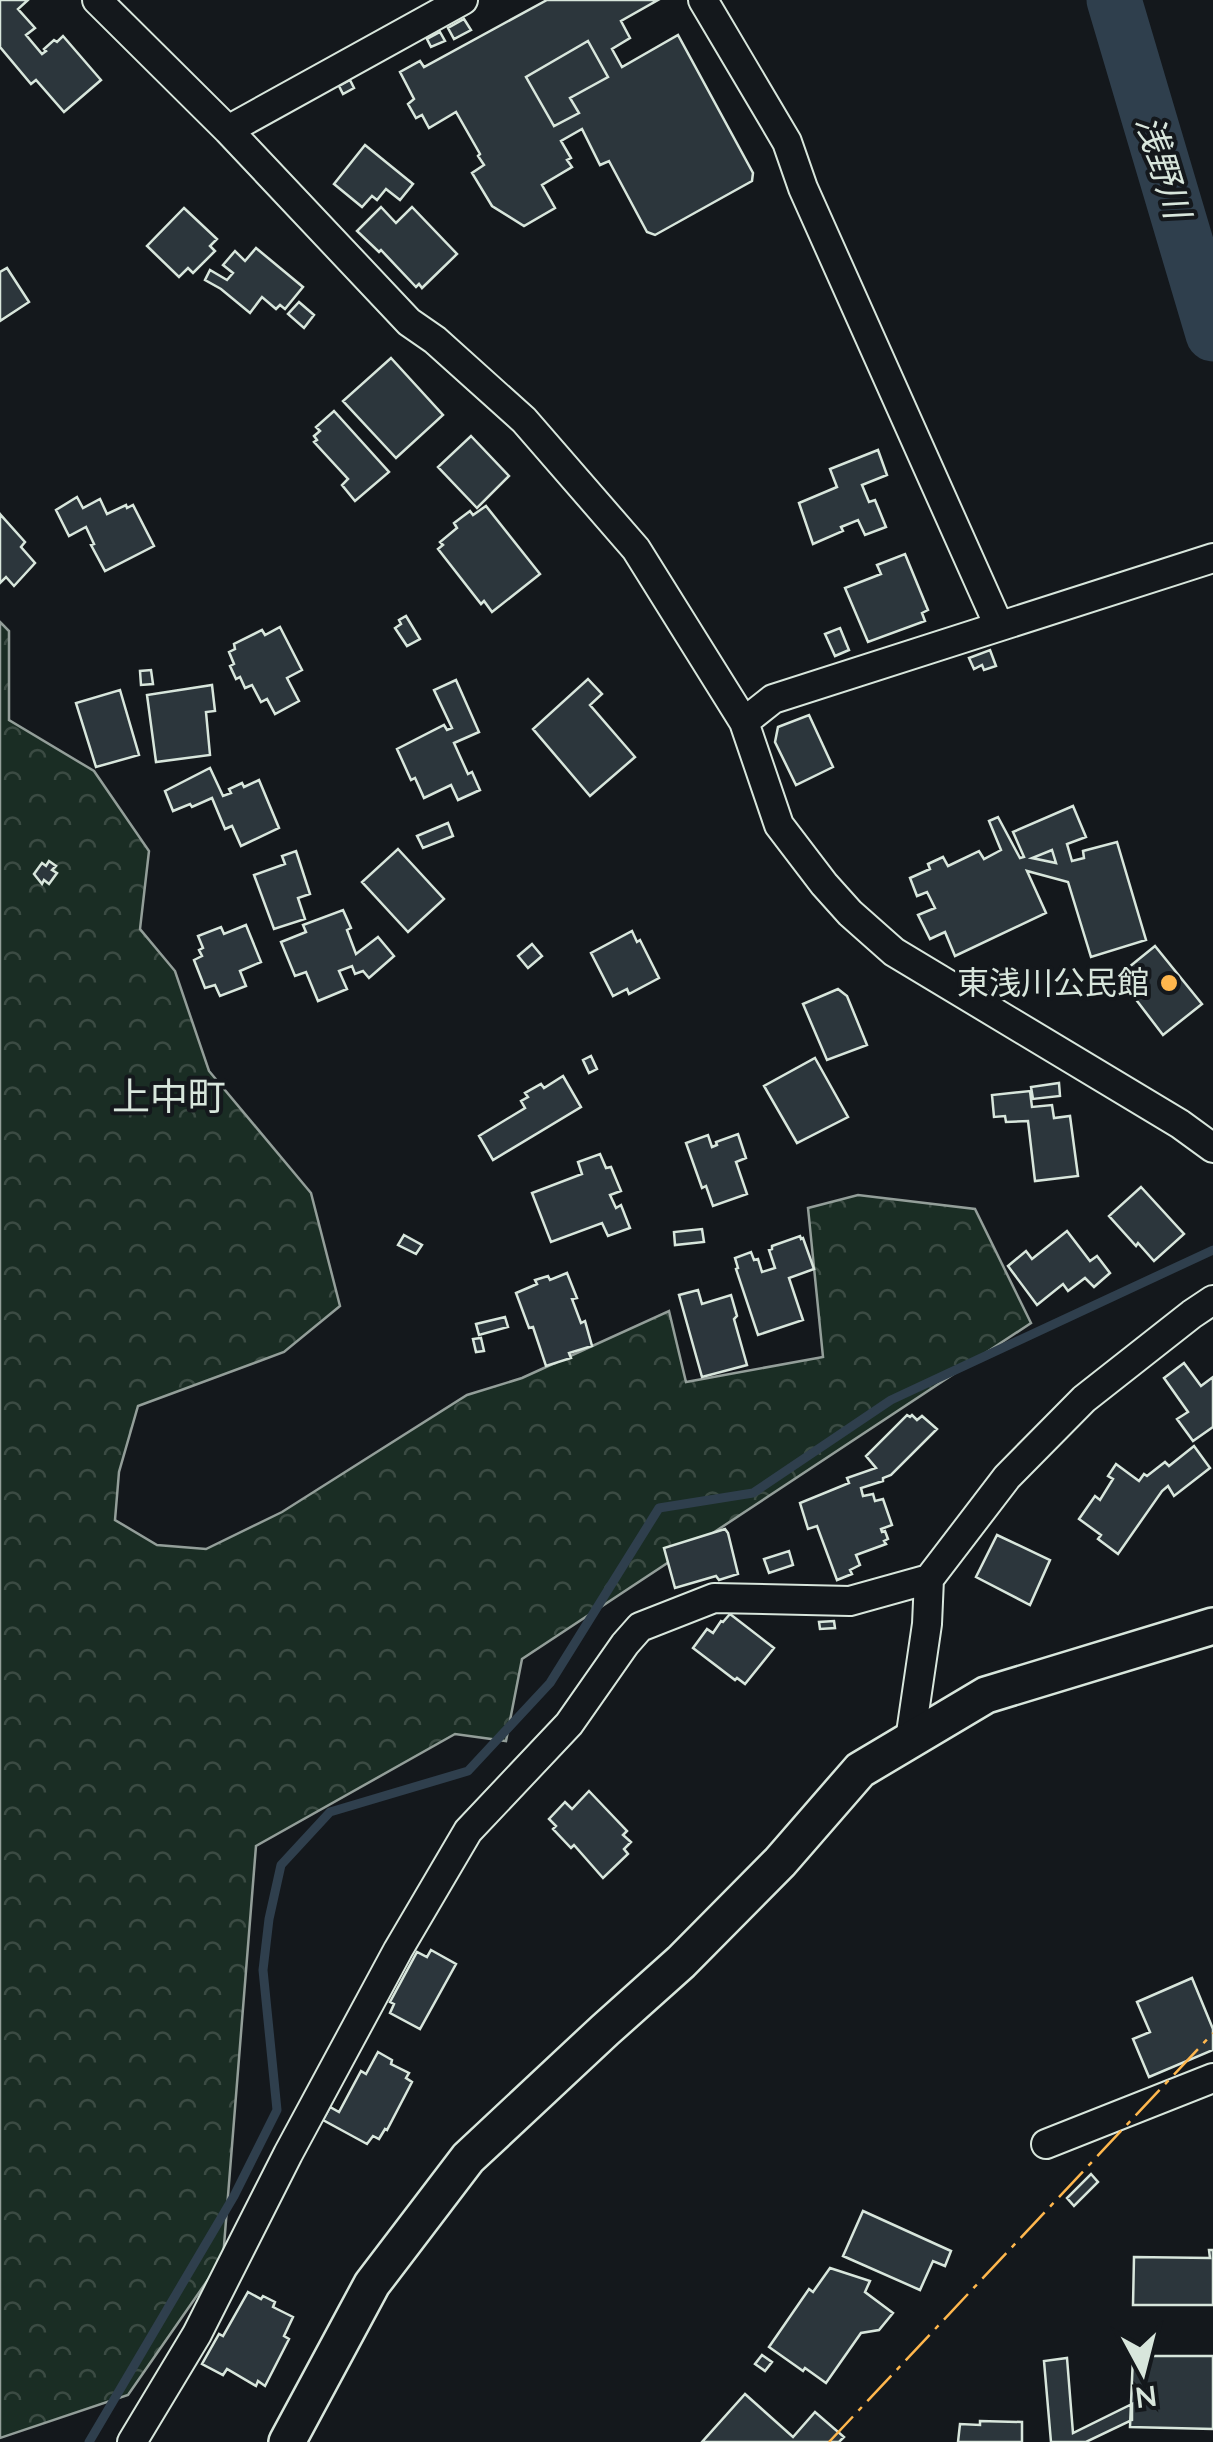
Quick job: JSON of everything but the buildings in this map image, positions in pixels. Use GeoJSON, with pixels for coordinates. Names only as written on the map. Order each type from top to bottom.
{"type":"FeatureCollection","features":[{"type":"Feature","properties":{"kind":"street"},"geometry":{"type":"LineString","coordinates":[[97,0],[228,130],[409,322],[435,340],[524,420],[636,549],[744,722],[779,825],[850,913],[894,952],[1180,1124],[1213,1148]]}},
{"type":"Feature","properties":{"kind":"street"},"geometry":{"type":"LineString","coordinates":[[228,130],[463,0]]}},
{"type":"Feature","properties":{"kind":"street"},"geometry":{"type":"LineString","coordinates":[[703,0],[788,142],[803,188],[1000,626]]}},
{"type":"Feature","properties":{"kind":"street"},"geometry":{"type":"LineString","coordinates":[[744,722],[773,699],[1204,562]]}},
{"type":"Feature","properties":{"kind":"street"},"geometry":{"type":"LineString","coordinates":[[910,1740],[929,1579],[1008,1476],[1084,1398],[1213,1300]]}},
{"type":"Feature","properties":{"kind":"street"},"geometry":{"type":"LineString","coordinates":[[132,2442],[198,2334],[306,2120],[468,1831],[569,1724],[640,1627],[714,1598],[850,1602],[929,1579]]}},
{"type":"Feature","properties":{"kind":"street"},"geometry":{"type":"LineString","coordinates":[[287,2442],[372,2284],[468,2158],[681,1962],[780,1862],[860,1770],[986,1696],[1213,1626]]}},
{"type":"Feature","properties":{"kind":"street"},"geometry":{"type":"LineString","coordinates":[[1046,2144],[1213,2078]]}},
{"type":"Feature","properties":{"kind":"green space"},"geometry":{"type":"Polygon","coordinates":[[[0,622],[9,631],[9,720],[94,771],[149,851],[140,929],[175,971],[209,1071],[311,1193],[340,1306],[284,1352],[138,1406],[119,1472],[115,1520],[157,1545],[206,1549],[282,1512],[467,1395],[522,1378],[669,1311],[686,1382],[823,1357],[808,1208],[858,1195],[975,1209],[1031,1323],[522,1659],[506,1741],[455,1734],[256,1846],[223,2258],[128,2395],[0,2438],[0,622]]]}},
{"type":"Feature","properties":{"kind":"waterway","name":"浅野川"},"geometry":{"type":"LineString","coordinates":[[1114,0],[1213,334]]}},
{"type":"Feature","properties":{"kind":"waterway"},"geometry":{"type":"LineString","coordinates":[[89,2442],[234,2196],[277,2110],[263,1970],[269,1919],[281,1865],[330,1812],[468,1771],[550,1683],[659,1508],[753,1493],[891,1400],[1213,1250]]}},
{"type":"Feature","properties":{"kind":"power"},"geometry":{"type":"LineString","coordinates":[[829,2442],[1213,2033]]}},
{"type":"Feature","properties":{"kind":"place","name":"東浅川公民館"},"geometry":{"type":"Point","coordinates":[1169,983]}},
{"type":"Feature","properties":{"kind":"district","name":"上中町"},"geometry":{"type":"Point","coordinates":[169,1097]}}]}
